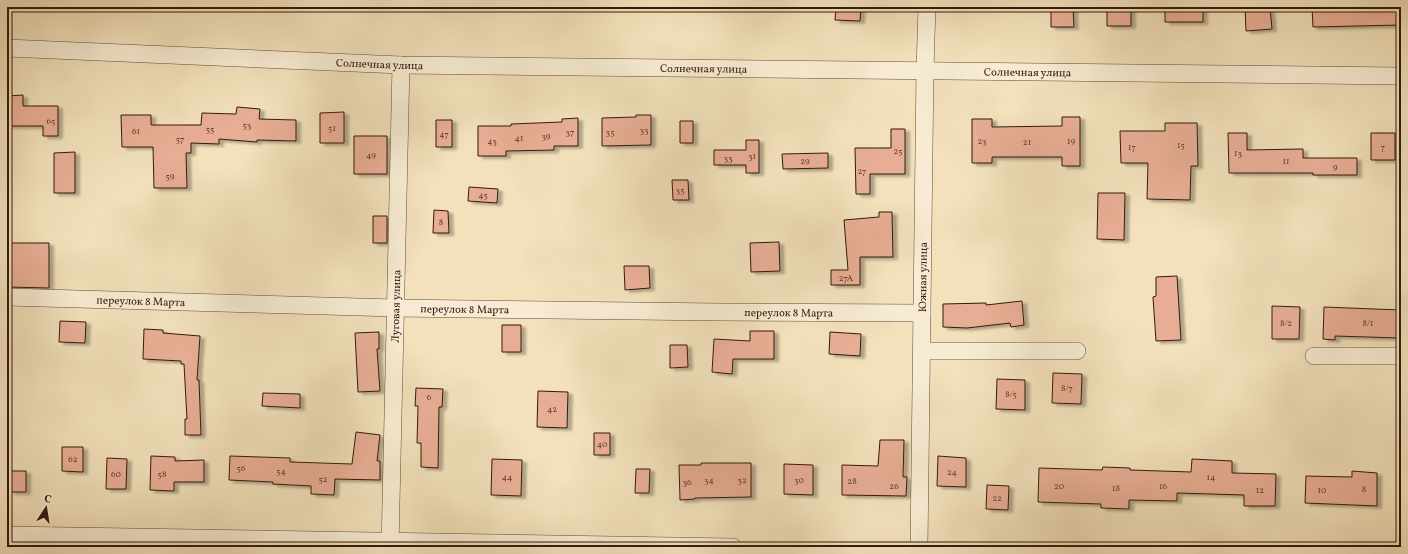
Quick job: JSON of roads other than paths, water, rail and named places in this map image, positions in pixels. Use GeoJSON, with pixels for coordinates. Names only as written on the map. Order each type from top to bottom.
{"type":"FeatureCollection","features":[{"type":"Feature","properties":{"kind":"street","name":"Южная улица"},"geometry":{"type":"LineString","coordinates":[[919,547],[927,7]]}},
{"type":"Feature","properties":{"kind":"street","name":"Солнечная улица"},"geometry":{"type":"LineString","coordinates":[[7,48],[401,65],[1401,76]]}},
{"type":"Feature","properties":{"kind":"street","name":"Луговая улица"},"geometry":{"type":"LineString","coordinates":[[390,544],[401,65]]}},
{"type":"Feature","properties":{"kind":"street","name":"переулок 8 Марта"},"geometry":{"type":"LineString","coordinates":[[7,297],[396,308],[922,313]]}},
{"type":"Feature","properties":{"kind":"street"},"geometry":{"type":"LineString","coordinates":[[922,351],[1077,352]]}},
{"type":"Feature","properties":{"kind":"street"},"geometry":{"type":"LineString","coordinates":[[1314,356],[1401,356]]}},
{"type":"Feature","properties":{"kind":"street"},"geometry":{"type":"LineString","coordinates":[[7,535],[390,544],[733,547]]}}]}
